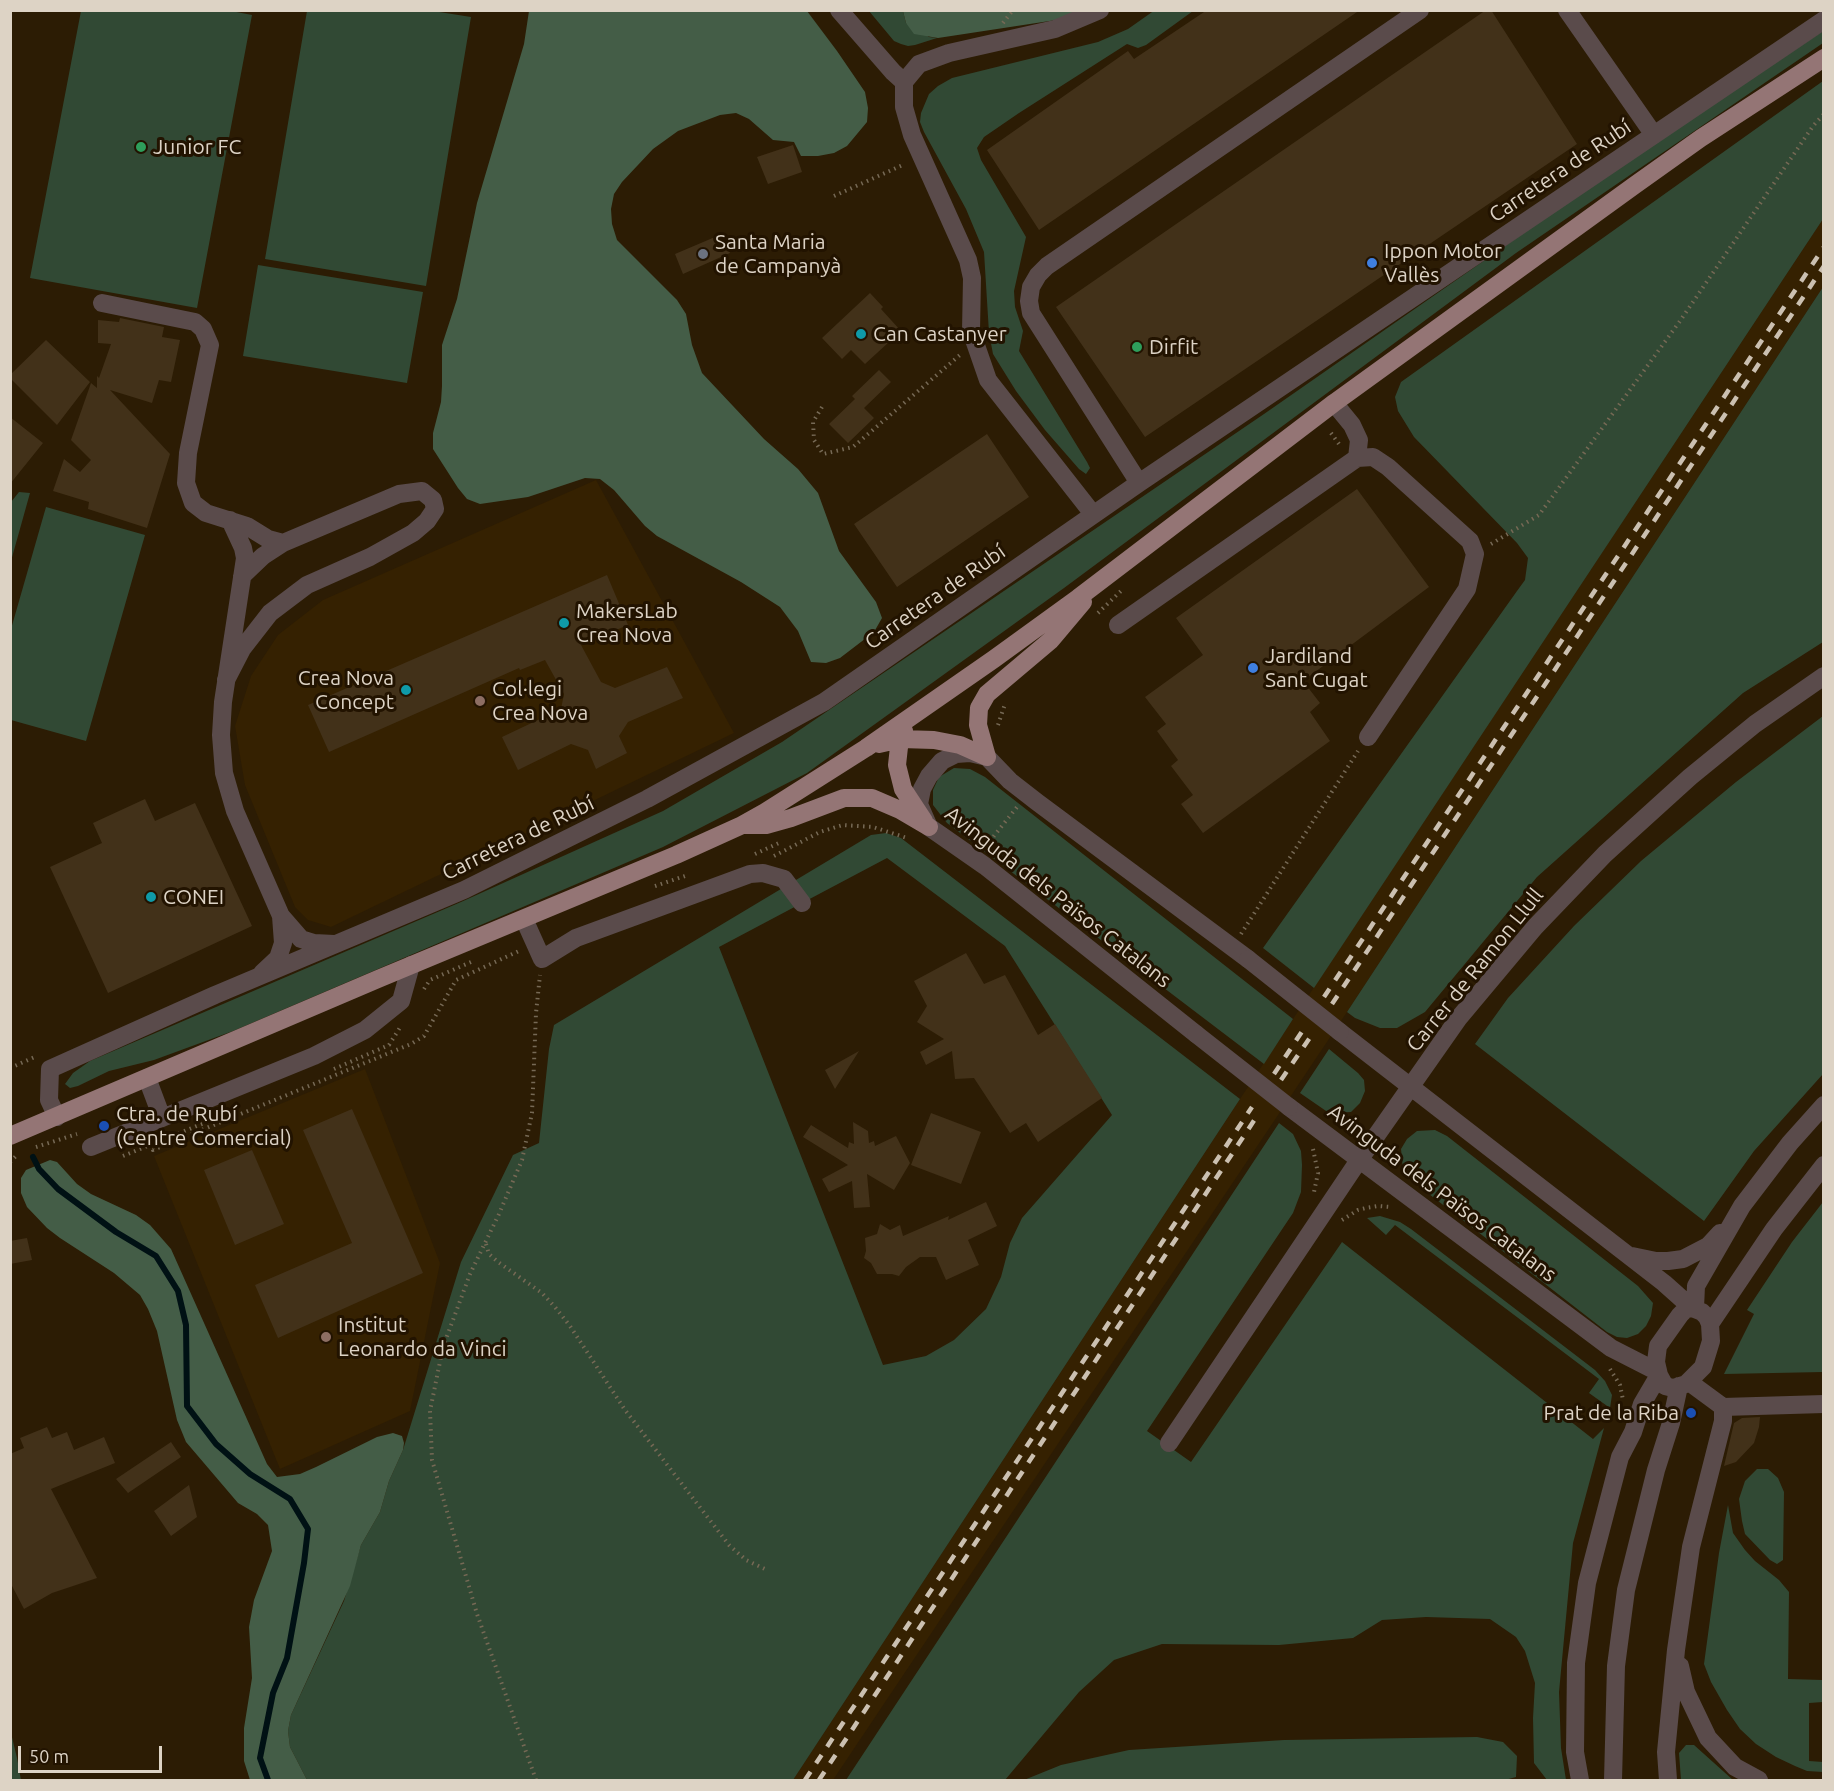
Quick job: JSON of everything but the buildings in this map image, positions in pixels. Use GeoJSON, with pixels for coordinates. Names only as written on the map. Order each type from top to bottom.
{"type":"FeatureCollection","features":[{"type":"Feature","properties":{"kind":"main road"},"geometry":{"type":"LineString","coordinates":[[10,1136],[524,919],[740,825],[799,791],[913,716],[1097,584],[1334,404],[1644,178],[1824,58]]}},
{"type":"Feature","properties":{"kind":"main road"},"geometry":{"type":"LineString","coordinates":[[987,757],[978,725],[980,708],[987,694],[1051,640],[1097,584]]}},
{"type":"Feature","properties":{"kind":"main road"},"geometry":{"type":"LineString","coordinates":[[913,716],[901,739],[897,765],[903,789],[928,827]]}},
{"type":"Feature","properties":{"kind":"main road"},"geometry":{"type":"LineString","coordinates":[[866,748],[901,739],[934,740],[960,745],[987,757]]}},
{"type":"Feature","properties":{"kind":"main road"},"geometry":{"type":"LineString","coordinates":[[740,825],[774,823],[844,798],[872,798],[900,810],[928,827]]}},
{"type":"Feature","properties":{"kind":"street"},"geometry":{"type":"LineString","coordinates":[[839,10],[904,82]]}},
{"type":"Feature","properties":{"kind":"street"},"geometry":{"type":"LineString","coordinates":[[1093,514],[988,380],[974,342],[970,316],[972,278],[968,260],[912,135],[904,107],[904,82],[919,64],[1055,29],[1100,10]]}},
{"type":"Feature","properties":{"kind":"street"},"geometry":{"type":"LineString","coordinates":[[1139,483],[1031,313],[1029,301],[1031,287],[1038,275],[1047,266],[1420,10]]}},
{"type":"Feature","properties":{"kind":"street"},"geometry":{"type":"LineString","coordinates":[[1567,10],[1653,135]]}},
{"type":"Feature","properties":{"kind":"street","name":"Carretera de Rubí"},"geometry":{"type":"LineString","coordinates":[[57,1117],[49,1100],[50,1069],[215,995],[464,890],[648,799],[831,697],[1093,514],[1824,20]]}},
{"type":"Feature","properties":{"kind":"street"},"geometry":{"type":"LineString","coordinates":[[102,303],[195,322],[203,329],[210,345],[188,453],[186,483],[193,503],[206,513],[247,526],[268,539],[283,543]]}},
{"type":"Feature","properties":{"kind":"street"},"geometry":{"type":"LineString","coordinates":[[1334,404],[1352,425],[1359,440],[1357,458]]}},
{"type":"Feature","properties":{"kind":"street"},"geometry":{"type":"LineString","coordinates":[[1118,626],[1357,458],[1373,457],[1388,467],[1470,541],[1475,554],[1467,589],[1368,737]]}},
{"type":"Feature","properties":{"kind":"street"},"geometry":{"type":"LineString","coordinates":[[226,680],[242,648],[258,627],[287,599],[307,585],[370,557],[413,533],[435,509],[433,500],[422,492],[399,494],[283,543],[263,556],[242,576]]}},
{"type":"Feature","properties":{"kind":"street"},"geometry":{"type":"LineString","coordinates":[[230,520],[243,548],[245,558],[226,680],[221,735],[224,773],[235,811],[281,916],[301,939],[314,943],[336,944]]}},
{"type":"Feature","properties":{"kind":"street","name":"Carrer de Ramon Llull"},"geometry":{"type":"LineString","coordinates":[[1169,1443],[1458,1019],[1535,927],[1605,854],[1709,762],[1755,724],[1824,676]]}},
{"type":"Feature","properties":{"kind":"street","name":"Avinguda dels Països Catalans"},"geometry":{"type":"LineString","coordinates":[[987,757],[970,753],[956,754],[942,761],[929,776],[922,789],[919,804],[928,827],[976,859],[1360,1161],[1611,1348],[1658,1374]]}},
{"type":"Feature","properties":{"kind":"street"},"geometry":{"type":"LineString","coordinates":[[987,757],[1010,781],[1248,959],[1702,1312],[1710,1324],[1712,1333],[1709,1354],[1703,1367],[1684,1384],[1674,1388],[1665,1386],[1658,1374],[1656,1357],[1663,1337],[1686,1309],[1694,1308]]}},
{"type":"Feature","properties":{"kind":"street"},"geometry":{"type":"LineString","coordinates":[[524,919],[542,959],[576,938],[750,874],[764,873],[784,879],[802,903]]}},
{"type":"Feature","properties":{"kind":"street"},"geometry":{"type":"LineString","coordinates":[[257,978],[278,958],[283,943],[281,916]]}},
{"type":"Feature","properties":{"kind":"street"},"geometry":{"type":"LineString","coordinates":[[91,1147],[314,1056],[365,1030],[401,1001],[411,965]]}},
{"type":"Feature","properties":{"kind":"street"},"geometry":{"type":"LineString","coordinates":[[147,1078],[162,1118]]}},
{"type":"Feature","properties":{"kind":"street"},"geometry":{"type":"LineString","coordinates":[[1628,1255],[1645,1260],[1668,1261],[1696,1254],[1716,1238],[1790,1143],[1824,1105]]}},
{"type":"Feature","properties":{"kind":"street"},"geometry":{"type":"LineString","coordinates":[[1710,1324],[1774,1228],[1824,1165]]}},
{"type":"Feature","properties":{"kind":"street"},"geometry":{"type":"LineString","coordinates":[[1694,1308],[1696,1286],[1742,1206]]}},
{"type":"Feature","properties":{"kind":"street"},"geometry":{"type":"LineString","coordinates":[[1580,1780],[1575,1752],[1576,1664],[1587,1583],[1620,1458],[1633,1432],[1642,1404],[1658,1374]]}},
{"type":"Feature","properties":{"kind":"street"},"geometry":{"type":"LineString","coordinates":[[1684,1384],[1723,1407],[1824,1404]]}},
{"type":"Feature","properties":{"kind":"street"},"geometry":{"type":"LineString","coordinates":[[1613,1780],[1616,1666],[1626,1590],[1656,1470],[1684,1384]]}},
{"type":"Feature","properties":{"kind":"street"},"geometry":{"type":"LineString","coordinates":[[1668,1780],[1666,1752],[1676,1650],[1691,1547],[1723,1421],[1723,1407]]}},
{"type":"Feature","properties":{"kind":"street"},"geometry":{"type":"LineString","coordinates":[[1676,1650],[1686,1692],[1708,1738],[1735,1767],[1759,1780]]}},
{"type":"Feature","properties":{"kind":"path"},"geometry":{"type":"LineString","coordinates":[[1475,554],[1539,515],[1680,321],[1813,126],[1824,114]]}},
{"type":"Feature","properties":{"kind":"path"},"geometry":{"type":"LineString","coordinates":[[834,196],[923,158]]}},
{"type":"Feature","properties":{"kind":"path"},"geometry":{"type":"LineString","coordinates":[[822,407],[813,422],[814,440],[823,454],[853,447],[974,342]]}},
{"type":"Feature","properties":{"kind":"path"},"geometry":{"type":"LineString","coordinates":[[1093,618],[1131,581]]}},
{"type":"Feature","properties":{"kind":"path"},"geometry":{"type":"LineString","coordinates":[[998,732],[1002,709],[1007,699]]}},
{"type":"Feature","properties":{"kind":"path"},"geometry":{"type":"LineString","coordinates":[[1232,948],[1368,737]]}},
{"type":"Feature","properties":{"kind":"path"},"geometry":{"type":"LineString","coordinates":[[976,859],[1027,794]]}},
{"type":"Feature","properties":{"kind":"path"},"geometry":{"type":"LineString","coordinates":[[536,1780],[477,1614],[432,1461],[430,1411],[443,1347],[470,1274],[522,1160],[532,1113],[536,1013],[542,959]]}},
{"type":"Feature","properties":{"kind":"path"},"geometry":{"type":"LineString","coordinates":[[10,1068],[33,1058],[32,1070]]}},
{"type":"Feature","properties":{"kind":"path"},"geometry":{"type":"LineString","coordinates":[[32,1149],[62,1138],[72,1137]]}},
{"type":"Feature","properties":{"kind":"path"},"geometry":{"type":"LineString","coordinates":[[1312,1145],[1318,1165],[1314,1194]]}},
{"type":"Feature","properties":{"kind":"path"},"geometry":{"type":"LineString","coordinates":[[10,1162],[16,1155],[23,1152]]}},
{"type":"Feature","properties":{"kind":"path"},"geometry":{"type":"LineString","coordinates":[[1341,1221],[1358,1210],[1366,1208],[1378,1206],[1394,1208]]}},
{"type":"Feature","properties":{"kind":"path"},"geometry":{"type":"LineString","coordinates":[[485,1243],[489,1254],[542,1293],[555,1307],[625,1410],[729,1545],[746,1560],[767,1570]]}},
{"type":"Feature","properties":{"kind":"path"},"geometry":{"type":"LineString","coordinates":[[1608,1366],[1620,1385],[1622,1408]]}},
{"type":"Feature","properties":{"kind":"shaded area"},"geometry":{"type":"Polygon","coordinates":[[[1823,219],[1823,287],[1347,1012],[833,1780],[793,1780],[1240,1099],[1823,219]]]}},
{"type":"Feature","properties":{"kind":"shaded area","name":"Col·legi Crea Nova"},"geometry":{"type":"Polygon","coordinates":[[[596,480],[734,733],[331,927],[308,920],[295,907],[245,785],[235,726],[251,676],[278,635],[323,600],[596,480]]]}},
{"type":"Feature","properties":{"kind":"shaded area","name":"Institut Leonardo da Vinci"},"geometry":{"type":"Polygon","coordinates":[[[365,1069],[440,1263],[410,1411],[280,1469],[154,1156],[365,1069]]]}},
{"type":"Feature","properties":{"kind":"green space","name":"Junior FC"},"geometry":{"type":"Polygon","coordinates":[[[226,10],[252,15],[197,308],[30,278],[81,11],[226,10]]]}},
{"type":"Feature","properties":{"kind":"green space"},"geometry":{"type":"Polygon","coordinates":[[[1155,10],[1193,11],[1146,45],[1138,48],[1127,44],[984,137],[977,148],[981,160],[1026,237],[1014,291],[1015,307],[1023,331],[1019,351],[1087,462],[1090,468],[1086,474],[1045,430],[1016,391],[993,354],[989,333],[984,252],[966,209],[924,132],[920,122],[921,113],[929,94],[952,78],[1098,42],[1128,29],[1155,10]]]}},
{"type":"Feature","properties":{"kind":"green space","name":"Junior FC"},"geometry":{"type":"Polygon","coordinates":[[[307,11],[433,11],[471,17],[426,286],[265,259],[307,11]]]}},
{"type":"Feature","properties":{"kind":"green space"},"geometry":{"type":"Polygon","coordinates":[[[529,11],[807,11],[865,92],[868,108],[867,122],[847,146],[834,153],[801,156],[794,142],[773,140],[749,119],[736,113],[720,115],[678,131],[653,149],[622,182],[614,194],[611,209],[612,224],[617,240],[677,300],[686,314],[692,345],[702,373],[764,439],[798,469],[818,493],[839,551],[876,602],[882,618],[874,632],[840,658],[826,663],[811,662],[798,631],[780,607],[741,582],[657,536],[645,526],[614,490],[600,479],[585,478],[528,497],[480,504],[467,499],[433,449],[433,433],[441,402],[442,345],[457,299],[477,203],[524,44],[529,11]]]}},
{"type":"Feature","properties":{"kind":"green space"},"geometry":{"type":"Polygon","coordinates":[[[869,11],[903,11],[906,23],[929,37],[937,38],[915,45],[901,44],[894,41],[869,11]]]}},
{"type":"Feature","properties":{"kind":"green space"},"geometry":{"type":"Polygon","coordinates":[[[903,11],[1081,11],[1056,20],[938,38],[914,34],[906,23],[903,11]]]}},
{"type":"Feature","properties":{"kind":"green space"},"geometry":{"type":"Polygon","coordinates":[[[1823,31],[1823,43],[1516,253],[1064,588],[807,773],[663,847],[233,1031],[154,1060],[109,1071],[78,1086],[70,1088],[65,1084],[73,1073],[90,1061],[461,902],[663,811],[782,742],[1264,414],[1617,168],[1823,31]]]}},
{"type":"Feature","properties":{"kind":"green space"},"geometry":{"type":"Polygon","coordinates":[[[1823,81],[1823,219],[1314,988],[1263,948],[1525,580],[1528,558],[1517,543],[1414,437],[1398,411],[1395,397],[1401,382],[1823,81]]]}},
{"type":"Feature","properties":{"kind":"green space"},"geometry":{"type":"Polygon","coordinates":[[[258,265],[423,292],[407,383],[243,356],[258,265]]]}},
{"type":"Feature","properties":{"kind":"green space"},"geometry":{"type":"Polygon","coordinates":[[[1823,287],[1823,642],[1743,693],[1537,877],[1425,1012],[1397,1028],[1380,1028],[1355,1018],[1347,1012],[1823,287]]]}},
{"type":"Feature","properties":{"kind":"green space"},"geometry":{"type":"Polygon","coordinates":[[[19,492],[30,493],[11,561],[11,502],[19,492]]]}},
{"type":"Feature","properties":{"kind":"green space"},"geometry":{"type":"Polygon","coordinates":[[[46,507],[145,535],[86,741],[11,720],[11,629],[46,507]]]}},
{"type":"Feature","properties":{"kind":"green space"},"geometry":{"type":"Polygon","coordinates":[[[1823,716],[1823,1074],[1754,1151],[1704,1221],[1475,1044],[1508,998],[1574,926],[1641,861],[1736,782],[1823,716]]]}},
{"type":"Feature","properties":{"kind":"green space"},"geometry":{"type":"Polygon","coordinates":[[[954,768],[970,769],[985,777],[1293,1019],[1264,1064],[947,823],[933,805],[933,790],[939,777],[954,768]]]}},
{"type":"Feature","properties":{"kind":"green space"},"geometry":{"type":"Polygon","coordinates":[[[886,833],[901,838],[1240,1099],[793,1780],[307,1780],[290,1747],[288,1731],[291,1715],[344,1601],[361,1545],[380,1512],[389,1481],[403,1450],[461,1262],[513,1155],[539,1143],[549,1049],[554,1025],[871,835],[886,833]],[[887,858],[719,947],[883,1365],[926,1356],[954,1340],[986,1309],[1001,1277],[1010,1243],[1022,1218],[1112,1115],[1005,946],[887,858]]]}},
{"type":"Feature","properties":{"kind":"green space"},"geometry":{"type":"Polygon","coordinates":[[[1329,1049],[1364,1080],[1365,1091],[1360,1103],[1351,1112],[1329,1113],[1300,1093],[1329,1049]]]}},
{"type":"Feature","properties":{"kind":"green space"},"geometry":{"type":"Polygon","coordinates":[[[1279,1123],[1293,1134],[1301,1151],[1301,1192],[1293,1213],[1147,1431],[1191,1462],[1342,1242],[1593,1439],[1604,1428],[1573,1543],[1559,1692],[1561,1748],[1566,1780],[1547,1780],[1534,1763],[1535,1683],[1525,1651],[1516,1637],[1490,1619],[1426,1617],[1382,1620],[1353,1638],[1279,1645],[1162,1644],[1114,1660],[1079,1692],[1005,1780],[846,1780],[1279,1123]]]}},
{"type":"Feature","properties":{"kind":"green space"},"geometry":{"type":"Polygon","coordinates":[[[1435,1130],[1447,1136],[1638,1286],[1653,1303],[1651,1316],[1646,1326],[1638,1334],[1627,1338],[1617,1337],[1607,1332],[1411,1180],[1403,1170],[1401,1149],[1407,1139],[1417,1131],[1435,1130]]]}},
{"type":"Feature","properties":{"kind":"green space"},"geometry":{"type":"Polygon","coordinates":[[[50,1160],[57,1162],[77,1184],[91,1194],[136,1215],[150,1225],[171,1249],[267,1464],[277,1477],[300,1474],[377,1437],[393,1433],[402,1436],[403,1450],[389,1481],[380,1512],[361,1545],[350,1586],[291,1715],[288,1731],[290,1747],[307,1780],[250,1780],[244,1761],[244,1728],[252,1678],[249,1627],[254,1600],[272,1551],[268,1525],[257,1514],[238,1503],[186,1442],[177,1420],[157,1331],[140,1295],[114,1273],[47,1228],[27,1207],[21,1193],[21,1178],[26,1170],[50,1160]]]}},
{"type":"Feature","properties":{"kind":"green space"},"geometry":{"type":"Polygon","coordinates":[[[1823,1202],[1823,1372],[1724,1374],[1754,1314],[1747,1310],[1792,1242],[1823,1202]]]}},
{"type":"Feature","properties":{"kind":"green space"},"geometry":{"type":"Polygon","coordinates":[[[1380,1216],[1400,1222],[1411,1229],[1595,1370],[1605,1381],[1612,1395],[1610,1408],[1589,1393],[1599,1379],[1395,1225],[1386,1235],[1367,1218],[1380,1216]]]}},
{"type":"Feature","properties":{"kind":"green space"},"geometry":{"type":"Polygon","coordinates":[[[1757,1469],[1768,1469],[1778,1478],[1784,1492],[1783,1560],[1777,1564],[1770,1560],[1745,1534],[1742,1521],[1739,1499],[1745,1481],[1757,1469]]]}},
{"type":"Feature","properties":{"kind":"green space"},"geometry":{"type":"Polygon","coordinates":[[[1728,1505],[1733,1533],[1755,1561],[1779,1580],[1789,1592],[1788,1679],[1823,1680],[1823,1702],[1809,1703],[1809,1761],[1823,1762],[1823,1772],[1807,1771],[1795,1766],[1756,1744],[1740,1729],[1727,1710],[1704,1664],[1728,1505]]]}},
{"type":"Feature","properties":{"kind":"green space"},"geometry":{"type":"Polygon","coordinates":[[[11,1733],[17,1758],[21,1780],[11,1780],[11,1733]]]}},
{"type":"Feature","properties":{"kind":"green space"},"geometry":{"type":"Polygon","coordinates":[[[1477,1737],[1503,1742],[1517,1756],[1516,1777],[1505,1780],[1024,1780],[1061,1765],[1129,1750],[1284,1740],[1477,1737]]]}},
{"type":"Feature","properties":{"kind":"green space"},"geometry":{"type":"Polygon","coordinates":[[[1686,1745],[1694,1745],[1733,1780],[1681,1780],[1679,1753],[1686,1745]]]}},
{"type":"Feature","properties":{"kind":"waterway"},"geometry":{"type":"LineString","coordinates":[[33,1157],[39,1169],[58,1189],[116,1232],[156,1256],[178,1291],[186,1325],[187,1406],[216,1444],[250,1474],[290,1499],[308,1529],[287,1658],[273,1693],[260,1758],[268,1780]]}},
{"type":"Feature","properties":{"kind":"railway"},"geometry":{"type":"LineString","coordinates":[[1324,997],[1824,247]]}},
{"type":"Feature","properties":{"kind":"railway"},"geometry":{"type":"LineString","coordinates":[[1332,1004],[1824,266]]}},
{"type":"Feature","properties":{"kind":"railway"},"geometry":{"type":"LineString","coordinates":[[1274,1074],[1303,1030]]}},
{"type":"Feature","properties":{"kind":"railway"},"geometry":{"type":"LineString","coordinates":[[1281,1080],[1311,1036]]}},
{"type":"Feature","properties":{"kind":"railway"},"geometry":{"type":"LineString","coordinates":[[805,1780],[1252,1107]]}},
{"type":"Feature","properties":{"kind":"railway"},"geometry":{"type":"LineString","coordinates":[[819,1780],[1259,1113]]}},
{"type":"Feature","properties":{"kind":"place","name":"Junior FC"},"geometry":{"type":"Point","coordinates":[141,147]}},
{"type":"Feature","properties":{"kind":"place","name":"Santa Maria de Campanyà"},"geometry":{"type":"Point","coordinates":[703,254]}},
{"type":"Feature","properties":{"kind":"place","name":"Ippon Motor Vallès"},"geometry":{"type":"Point","coordinates":[1372,263]}},
{"type":"Feature","properties":{"kind":"place","name":"Can Castanyer"},"geometry":{"type":"Point","coordinates":[861,334]}},
{"type":"Feature","properties":{"kind":"place","name":"Dirfit"},"geometry":{"type":"Point","coordinates":[1137,347]}},
{"type":"Feature","properties":{"kind":"place","name":"MakersLab Crea Nova"},"geometry":{"type":"Point","coordinates":[564,623]}},
{"type":"Feature","properties":{"kind":"place","name":"Jardiland Sant Cugat"},"geometry":{"type":"Point","coordinates":[1253,668]}},
{"type":"Feature","properties":{"kind":"place","name":"Crea Nova Concept"},"geometry":{"type":"Point","coordinates":[406,690]}},
{"type":"Feature","properties":{"kind":"place","name":"Col·legi Crea Nova"},"geometry":{"type":"Point","coordinates":[480,701]}},
{"type":"Feature","properties":{"kind":"place","name":"CONEI"},"geometry":{"type":"Point","coordinates":[151,897]}},
{"type":"Feature","properties":{"kind":"place","name":"Ctra. de Rubí (Centre Comercial)"},"geometry":{"type":"Point","coordinates":[104,1126]}},
{"type":"Feature","properties":{"kind":"place","name":"Institut Leonardo da Vinci"},"geometry":{"type":"Point","coordinates":[326,1337]}},
{"type":"Feature","properties":{"kind":"place","name":"Prat de la Riba"},"geometry":{"type":"Point","coordinates":[1691,1413]}}]}
